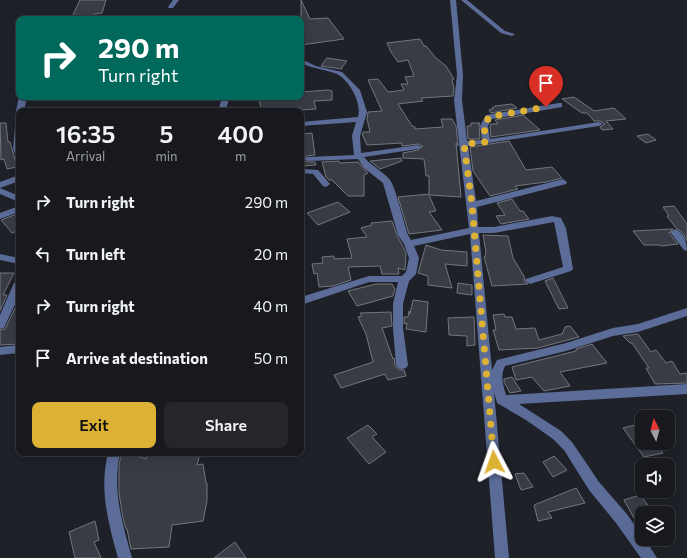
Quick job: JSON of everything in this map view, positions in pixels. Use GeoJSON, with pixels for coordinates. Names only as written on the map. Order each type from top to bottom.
{"type":"FeatureCollection","features":[{"type":"Feature","properties":{"kind":"street"},"geometry":{"type":"LineString","coordinates":[[172,7],[176,0]]}},
{"type":"Feature","properties":{"kind":"street"},"geometry":{"type":"LineString","coordinates":[[453,0],[460,75],[458,100],[496,400]]}},
{"type":"Feature","properties":{"kind":"street"},"geometry":{"type":"LineString","coordinates":[[464,0],[503,32],[512,34]]}},
{"type":"Feature","properties":{"kind":"street"},"geometry":{"type":"LineString","coordinates":[[304,63],[314,68],[338,72],[352,84],[359,97],[363,112],[355,143],[359,156],[367,166],[379,174],[387,182],[402,235],[414,258],[411,274],[404,279],[369,279],[304,300]]}},
{"type":"Feature","properties":{"kind":"street"},"geometry":{"type":"LineString","coordinates":[[486,142],[484,126],[489,117],[559,105]]}},
{"type":"Feature","properties":{"kind":"street"},"geometry":{"type":"LineString","coordinates":[[304,124],[361,119]]}},
{"type":"Feature","properties":{"kind":"street"},"geometry":{"type":"LineString","coordinates":[[464,144],[486,142],[600,124]]}},
{"type":"Feature","properties":{"kind":"street"},"geometry":{"type":"LineString","coordinates":[[308,159],[359,156],[418,147]]}},
{"type":"Feature","properties":{"kind":"street"},"geometry":{"type":"LineString","coordinates":[[304,171],[315,172],[326,184]]}},
{"type":"Feature","properties":{"kind":"street"},"geometry":{"type":"LineString","coordinates":[[0,185],[16,179]]}},
{"type":"Feature","properties":{"kind":"street"},"geometry":{"type":"LineString","coordinates":[[472,205],[563,182]]}},
{"type":"Feature","properties":{"kind":"street"},"geometry":{"type":"LineString","coordinates":[[0,191],[16,198]]}},
{"type":"Feature","properties":{"kind":"street"},"geometry":{"type":"LineString","coordinates":[[0,216],[16,210]]}},
{"type":"Feature","properties":{"kind":"street"},"geometry":{"type":"LineString","coordinates":[[408,244],[474,230],[494,230],[552,219],[558,220],[561,228],[568,269],[530,281]]}},
{"type":"Feature","properties":{"kind":"street"},"geometry":{"type":"LineString","coordinates":[[674,232],[687,248]]}},
{"type":"Feature","properties":{"kind":"street"},"geometry":{"type":"LineString","coordinates":[[0,257],[16,260]]}},
{"type":"Feature","properties":{"kind":"street"},"geometry":{"type":"LineString","coordinates":[[402,365],[398,328],[398,304],[404,279]]}},
{"type":"Feature","properties":{"kind":"street"},"geometry":{"type":"LineString","coordinates":[[0,325],[16,290]]}},
{"type":"Feature","properties":{"kind":"street"},"geometry":{"type":"LineString","coordinates":[[502,558],[496,400],[496,373],[501,363],[566,347],[613,332],[638,328],[687,312]]}},
{"type":"Feature","properties":{"kind":"street"},"geometry":{"type":"LineString","coordinates":[[0,351],[16,349]]}},
{"type":"Feature","properties":{"kind":"street"},"geometry":{"type":"LineString","coordinates":[[496,400],[687,389]]}},
{"type":"Feature","properties":{"kind":"street"},"geometry":{"type":"LineString","coordinates":[[496,400],[530,416],[557,435],[568,446],[594,486],[622,518],[650,558]]}},
{"type":"Feature","properties":{"kind":"street"},"geometry":{"type":"LineString","coordinates":[[113,456],[109,482],[113,520],[124,558]]}},
{"type":"Feature","properties":{"kind":"building"},"geometry":{"type":"Polygon","coordinates":[[[80,0],[106,0],[102,13],[94,14],[93,16],[72,16],[80,0]]]}},
{"type":"Feature","properties":{"kind":"building"},"geometry":{"type":"Polygon","coordinates":[[[301,0],[310,19],[328,18],[344,39],[304,45],[304,16],[301,16],[301,0]]]}},
{"type":"Feature","properties":{"kind":"building"},"geometry":{"type":"Polygon","coordinates":[[[420,39],[424,46],[426,46],[436,58],[446,66],[454,79],[452,80],[454,88],[453,96],[421,98],[423,101],[398,104],[415,129],[443,127],[441,119],[452,119],[456,126],[461,197],[429,195],[436,211],[429,212],[442,230],[409,234],[398,197],[429,194],[429,176],[426,176],[424,159],[403,158],[403,153],[418,150],[423,146],[418,144],[402,146],[402,143],[367,145],[362,134],[363,132],[370,132],[367,119],[368,112],[382,111],[368,80],[378,79],[388,92],[404,90],[401,84],[408,84],[405,77],[414,76],[408,60],[398,62],[387,43],[420,39]]]}},
{"type":"Feature","properties":{"kind":"building"},"geometry":{"type":"Polygon","coordinates":[[[327,58],[347,61],[342,69],[321,66],[327,58]]]}},
{"type":"Feature","properties":{"kind":"building"},"geometry":{"type":"Polygon","coordinates":[[[332,91],[332,100],[314,101],[316,109],[304,110],[304,108],[261,108],[259,100],[304,100],[304,92],[332,91]]]}},
{"type":"Feature","properties":{"kind":"building"},"geometry":{"type":"Polygon","coordinates":[[[574,97],[594,111],[614,108],[626,119],[606,121],[613,129],[602,130],[600,127],[604,125],[604,123],[594,121],[587,113],[582,113],[562,99],[574,97]]]}},
{"type":"Feature","properties":{"kind":"building"},"geometry":{"type":"Polygon","coordinates":[[[512,104],[517,108],[491,113],[489,110],[493,109],[492,108],[495,106],[512,104]]]}},
{"type":"Feature","properties":{"kind":"building"},"geometry":{"type":"Polygon","coordinates":[[[523,115],[540,130],[491,137],[491,124],[498,124],[495,120],[523,115]]]}},
{"type":"Feature","properties":{"kind":"building"},"geometry":{"type":"Polygon","coordinates":[[[0,123],[6,123],[8,142],[10,142],[16,167],[7,169],[4,159],[1,160],[0,123]]]}},
{"type":"Feature","properties":{"kind":"building"},"geometry":{"type":"Polygon","coordinates":[[[471,123],[480,123],[480,139],[468,139],[467,126],[471,126],[471,123]]]}},
{"type":"Feature","properties":{"kind":"building"},"geometry":{"type":"Polygon","coordinates":[[[312,133],[315,155],[307,156],[304,159],[304,134],[312,133]]]}},
{"type":"Feature","properties":{"kind":"building"},"geometry":{"type":"Polygon","coordinates":[[[648,134],[656,140],[646,143],[637,136],[648,134]]]}},
{"type":"Feature","properties":{"kind":"building"},"geometry":{"type":"Polygon","coordinates":[[[509,141],[526,170],[552,167],[562,178],[546,182],[515,186],[518,189],[490,196],[473,171],[470,147],[509,141]]]}},
{"type":"Feature","properties":{"kind":"building"},"geometry":{"type":"Polygon","coordinates":[[[401,158],[402,161],[380,169],[370,161],[401,158]]]}},
{"type":"Feature","properties":{"kind":"building"},"geometry":{"type":"Polygon","coordinates":[[[304,160],[315,162],[316,165],[304,166],[304,160]]]}},
{"type":"Feature","properties":{"kind":"building"},"geometry":{"type":"Polygon","coordinates":[[[339,161],[340,163],[358,162],[368,173],[364,175],[364,196],[348,196],[332,180],[329,180],[326,177],[322,162],[339,161]]]}},
{"type":"Feature","properties":{"kind":"building"},"geometry":{"type":"Polygon","coordinates":[[[512,199],[520,211],[523,211],[529,219],[501,224],[496,216],[505,215],[497,203],[512,199]]]}},
{"type":"Feature","properties":{"kind":"building"},"geometry":{"type":"Polygon","coordinates":[[[338,202],[350,212],[318,225],[307,213],[338,202]]]}},
{"type":"Feature","properties":{"kind":"building"},"geometry":{"type":"Polygon","coordinates":[[[674,206],[687,224],[687,241],[682,232],[676,228],[667,216],[669,216],[663,207],[674,206]]]}},
{"type":"Feature","properties":{"kind":"building"},"geometry":{"type":"Polygon","coordinates":[[[16,214],[16,231],[12,233],[1,220],[16,214]]]}},
{"type":"Feature","properties":{"kind":"building"},"geometry":{"type":"Polygon","coordinates":[[[392,221],[406,253],[405,270],[398,268],[399,274],[382,274],[380,266],[348,267],[351,280],[333,286],[319,287],[317,273],[314,274],[312,264],[323,263],[322,257],[334,256],[334,259],[352,258],[347,239],[367,237],[361,228],[372,225],[371,223],[392,221]]]}},
{"type":"Feature","properties":{"kind":"building"},"geometry":{"type":"Polygon","coordinates":[[[673,229],[669,233],[678,244],[661,246],[644,245],[633,231],[673,229]]]}},
{"type":"Feature","properties":{"kind":"building"},"geometry":{"type":"Polygon","coordinates":[[[483,235],[508,236],[513,258],[525,278],[524,281],[528,284],[492,286],[484,257],[486,252],[483,235]]]}},
{"type":"Feature","properties":{"kind":"building"},"geometry":{"type":"Polygon","coordinates":[[[426,245],[441,250],[467,252],[467,266],[445,264],[452,288],[428,285],[428,276],[418,273],[426,245]]]}},
{"type":"Feature","properties":{"kind":"building"},"geometry":{"type":"Polygon","coordinates":[[[0,273],[14,273],[3,295],[7,295],[0,311],[0,273]]]}},
{"type":"Feature","properties":{"kind":"building"},"geometry":{"type":"Polygon","coordinates":[[[553,278],[568,308],[559,309],[545,281],[553,278]]]}},
{"type":"Feature","properties":{"kind":"building"},"geometry":{"type":"Polygon","coordinates":[[[458,283],[472,285],[472,295],[457,293],[458,283]]]}},
{"type":"Feature","properties":{"kind":"building"},"geometry":{"type":"Polygon","coordinates":[[[376,284],[392,284],[395,289],[393,296],[357,306],[348,291],[376,284]]]}},
{"type":"Feature","properties":{"kind":"building"},"geometry":{"type":"Polygon","coordinates":[[[413,300],[428,302],[426,332],[406,329],[407,323],[404,324],[404,317],[408,317],[409,311],[410,314],[413,300]]]}},
{"type":"Feature","properties":{"kind":"building"},"geometry":{"type":"Polygon","coordinates":[[[16,306],[16,344],[0,345],[0,330],[5,329],[16,306]]]}},
{"type":"Feature","properties":{"kind":"building"},"geometry":{"type":"Polygon","coordinates":[[[391,312],[392,326],[382,328],[393,359],[394,358],[395,366],[398,369],[404,370],[406,376],[388,380],[385,374],[341,388],[334,375],[373,362],[366,334],[358,317],[362,316],[360,313],[391,312]]]}},
{"type":"Feature","properties":{"kind":"building"},"geometry":{"type":"Polygon","coordinates":[[[504,314],[505,317],[512,317],[516,329],[535,328],[539,340],[562,334],[565,327],[570,326],[579,337],[538,348],[499,350],[493,330],[496,330],[493,315],[504,314]]]}},
{"type":"Feature","properties":{"kind":"building"},"geometry":{"type":"Polygon","coordinates":[[[474,317],[475,345],[467,346],[467,336],[449,335],[448,318],[474,317]]]}},
{"type":"Feature","properties":{"kind":"building"},"geometry":{"type":"Polygon","coordinates":[[[638,334],[651,352],[656,350],[666,363],[672,361],[680,374],[687,373],[687,383],[655,384],[646,368],[649,368],[632,343],[630,343],[623,336],[638,334]]]}},
{"type":"Feature","properties":{"kind":"building"},"geometry":{"type":"Polygon","coordinates":[[[592,344],[607,363],[560,372],[570,386],[544,391],[532,377],[516,380],[512,367],[576,351],[576,349],[592,344]]]}},
{"type":"Feature","properties":{"kind":"building"},"geometry":{"type":"Polygon","coordinates":[[[512,377],[521,391],[510,393],[504,379],[512,377]]]}},
{"type":"Feature","properties":{"kind":"building"},"geometry":{"type":"Polygon","coordinates":[[[368,425],[377,434],[372,437],[386,452],[369,464],[347,438],[368,425]]]}},
{"type":"Feature","properties":{"kind":"building"},"geometry":{"type":"Polygon","coordinates":[[[635,425],[635,445],[623,428],[635,425]]]}},
{"type":"Feature","properties":{"kind":"building"},"geometry":{"type":"Polygon","coordinates":[[[639,450],[661,450],[663,453],[644,457],[639,450]]]}},
{"type":"Feature","properties":{"kind":"building"},"geometry":{"type":"Polygon","coordinates":[[[121,456],[136,456],[146,459],[146,456],[199,456],[197,465],[203,464],[207,483],[207,501],[203,521],[172,525],[169,547],[131,549],[123,518],[119,493],[121,456]]]}},
{"type":"Feature","properties":{"kind":"building"},"geometry":{"type":"Polygon","coordinates":[[[554,456],[567,470],[553,477],[543,462],[554,456]]]}},
{"type":"Feature","properties":{"kind":"building"},"geometry":{"type":"Polygon","coordinates":[[[524,473],[533,487],[521,490],[515,474],[524,473]]]}},
{"type":"Feature","properties":{"kind":"building"},"geometry":{"type":"Polygon","coordinates":[[[576,488],[585,503],[548,512],[552,518],[538,521],[534,505],[576,488]]]}},
{"type":"Feature","properties":{"kind":"building"},"geometry":{"type":"Polygon","coordinates":[[[635,497],[635,498],[642,498],[649,506],[635,506],[634,518],[624,500],[635,497]]]}},
{"type":"Feature","properties":{"kind":"building"},"geometry":{"type":"Polygon","coordinates":[[[95,521],[99,540],[94,542],[101,558],[75,558],[69,532],[95,521]]]}},
{"type":"Feature","properties":{"kind":"building"},"geometry":{"type":"Polygon","coordinates":[[[235,542],[246,558],[214,558],[235,542]]]}},
{"type":"Feature","properties":{"kind":"route"},"geometry":{"type":"LineString","coordinates":[[494,462],[472,205],[464,144],[486,142],[484,126],[489,117],[546,107]]}}]}
